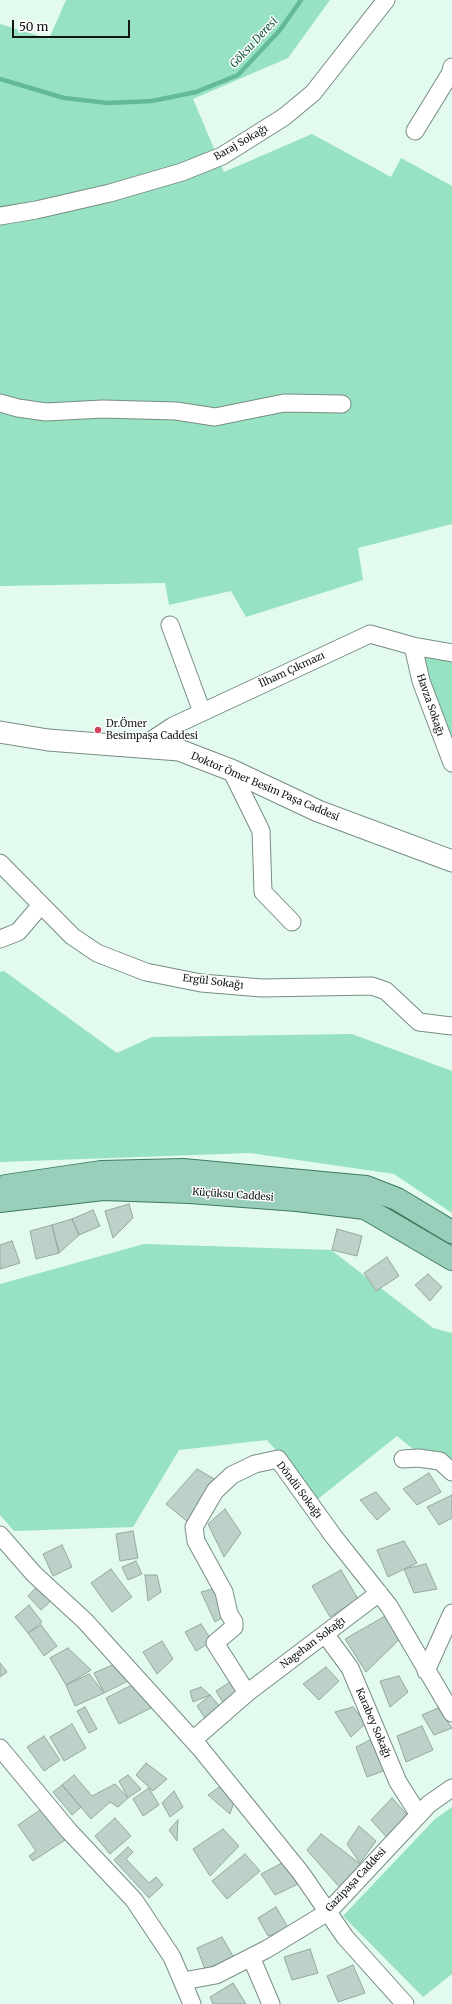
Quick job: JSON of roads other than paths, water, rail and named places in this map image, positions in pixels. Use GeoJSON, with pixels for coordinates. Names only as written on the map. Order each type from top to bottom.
{"type":"FeatureCollection","features":[{"type":"Feature","properties":{"kind":"main road","name":"Küçüksu Caddesi"},"geometry":{"type":"LineString","coordinates":[[0,1187],[101,1172],[183,1170],[366,1187],[397,1199],[452,1232]]}},
{"type":"Feature","properties":{"kind":"main road","name":"Küçüksu Caddesi"},"geometry":{"type":"LineString","coordinates":[[0,1201],[103,1189],[190,1192],[297,1200],[365,1208],[452,1259]]}},
{"type":"Feature","properties":{"kind":"street","name":"Baraj Sokağı"},"geometry":{"type":"LineString","coordinates":[[0,216],[36,210],[110,193],[182,172],[222,156],[284,117],[313,93],[386,0]]}},
{"type":"Feature","properties":{"kind":"street"},"geometry":{"type":"LineString","coordinates":[[415,132],[450,74],[452,67]]}},
{"type":"Feature","properties":{"kind":"street"},"geometry":{"type":"LineString","coordinates":[[0,403],[18,408],[46,412],[103,409],[176,411],[215,417],[284,403],[342,404]]}},
{"type":"Feature","properties":{"kind":"street"},"geometry":{"type":"LineString","coordinates":[[170,625],[202,712]]}},
{"type":"Feature","properties":{"kind":"street","name":"İlham Çıkmazı"},"geometry":{"type":"LineString","coordinates":[[141,747],[172,726],[370,634],[413,646],[452,653]]}},
{"type":"Feature","properties":{"kind":"street","name":"Havza Sokağı"},"geometry":{"type":"LineString","coordinates":[[413,646],[421,681],[452,763]]}},
{"type":"Feature","properties":{"kind":"street","name":"Doktor Ömer Besim Paşa Caddesi"},"geometry":{"type":"LineString","coordinates":[[0,732],[48,740],[179,750],[231,770],[318,810],[452,861]]}},
{"type":"Feature","properties":{"kind":"street"},"geometry":{"type":"LineString","coordinates":[[231,770],[261,831],[263,892],[292,922]]}},
{"type":"Feature","properties":{"kind":"street","name":"Ergül Sokağı"},"geometry":{"type":"LineString","coordinates":[[0,863],[72,936],[97,953],[146,972],[201,983],[262,988],[372,986],[386,992],[419,1022],[452,1026]]}},
{"type":"Feature","properties":{"kind":"street"},"geometry":{"type":"LineString","coordinates":[[0,939],[18,932],[41,905]]}},
{"type":"Feature","properties":{"kind":"street"},"geometry":{"type":"LineString","coordinates":[[403,1459],[418,1458],[440,1461],[452,1472]]}},
{"type":"Feature","properties":{"kind":"street","name":"Döndü Sokağı"},"geometry":{"type":"LineString","coordinates":[[247,1693],[215,1643],[234,1627],[234,1622],[230,1614],[224,1592],[196,1541],[194,1527],[215,1491],[232,1475],[255,1464],[278,1459],[334,1537],[389,1606],[452,1713]]}},
{"type":"Feature","properties":{"kind":"street"},"geometry":{"type":"LineString","coordinates":[[0,1535],[34,1574],[85,1621],[193,1740],[301,1873],[345,1937],[405,2004]]}},
{"type":"Feature","properties":{"kind":"street","name":"Nagehan Sokağı"},"geometry":{"type":"LineString","coordinates":[[247,1693],[379,1593]]}},
{"type":"Feature","properties":{"kind":"street"},"geometry":{"type":"LineString","coordinates":[[426,1671],[452,1613]]}},
{"type":"Feature","properties":{"kind":"street","name":"Karabey Sokağı"},"geometry":{"type":"LineString","coordinates":[[326,1634],[350,1668],[398,1782],[419,1815]]}},
{"type":"Feature","properties":{"kind":"street"},"geometry":{"type":"LineString","coordinates":[[193,1740],[247,1693]]}},
{"type":"Feature","properties":{"kind":"street"},"geometry":{"type":"LineString","coordinates":[[0,1748],[69,1831],[134,1900],[172,1957],[192,2004]]}},
{"type":"Feature","properties":{"kind":"street","name":"Gazipaşa Caddesi"},"geometry":{"type":"LineString","coordinates":[[183,1981],[216,1975],[252,1957],[328,1912],[429,1804],[452,1788]]}},
{"type":"Feature","properties":{"kind":"street"},"geometry":{"type":"LineString","coordinates":[[252,1957],[271,2004]]}},
{"type":"Feature","properties":{"kind":"waterway","name":"Göksu Deresi"},"geometry":{"type":"LineString","coordinates":[[0,79],[64,98],[108,103],[152,101],[196,92],[238,75],[280,30],[301,0]]}},
{"type":"Feature","properties":{"kind":"place","name":"Dr.Ömer Besimpaşa Caddesi"},"geometry":{"type":"Point","coordinates":[98,730]}}]}
